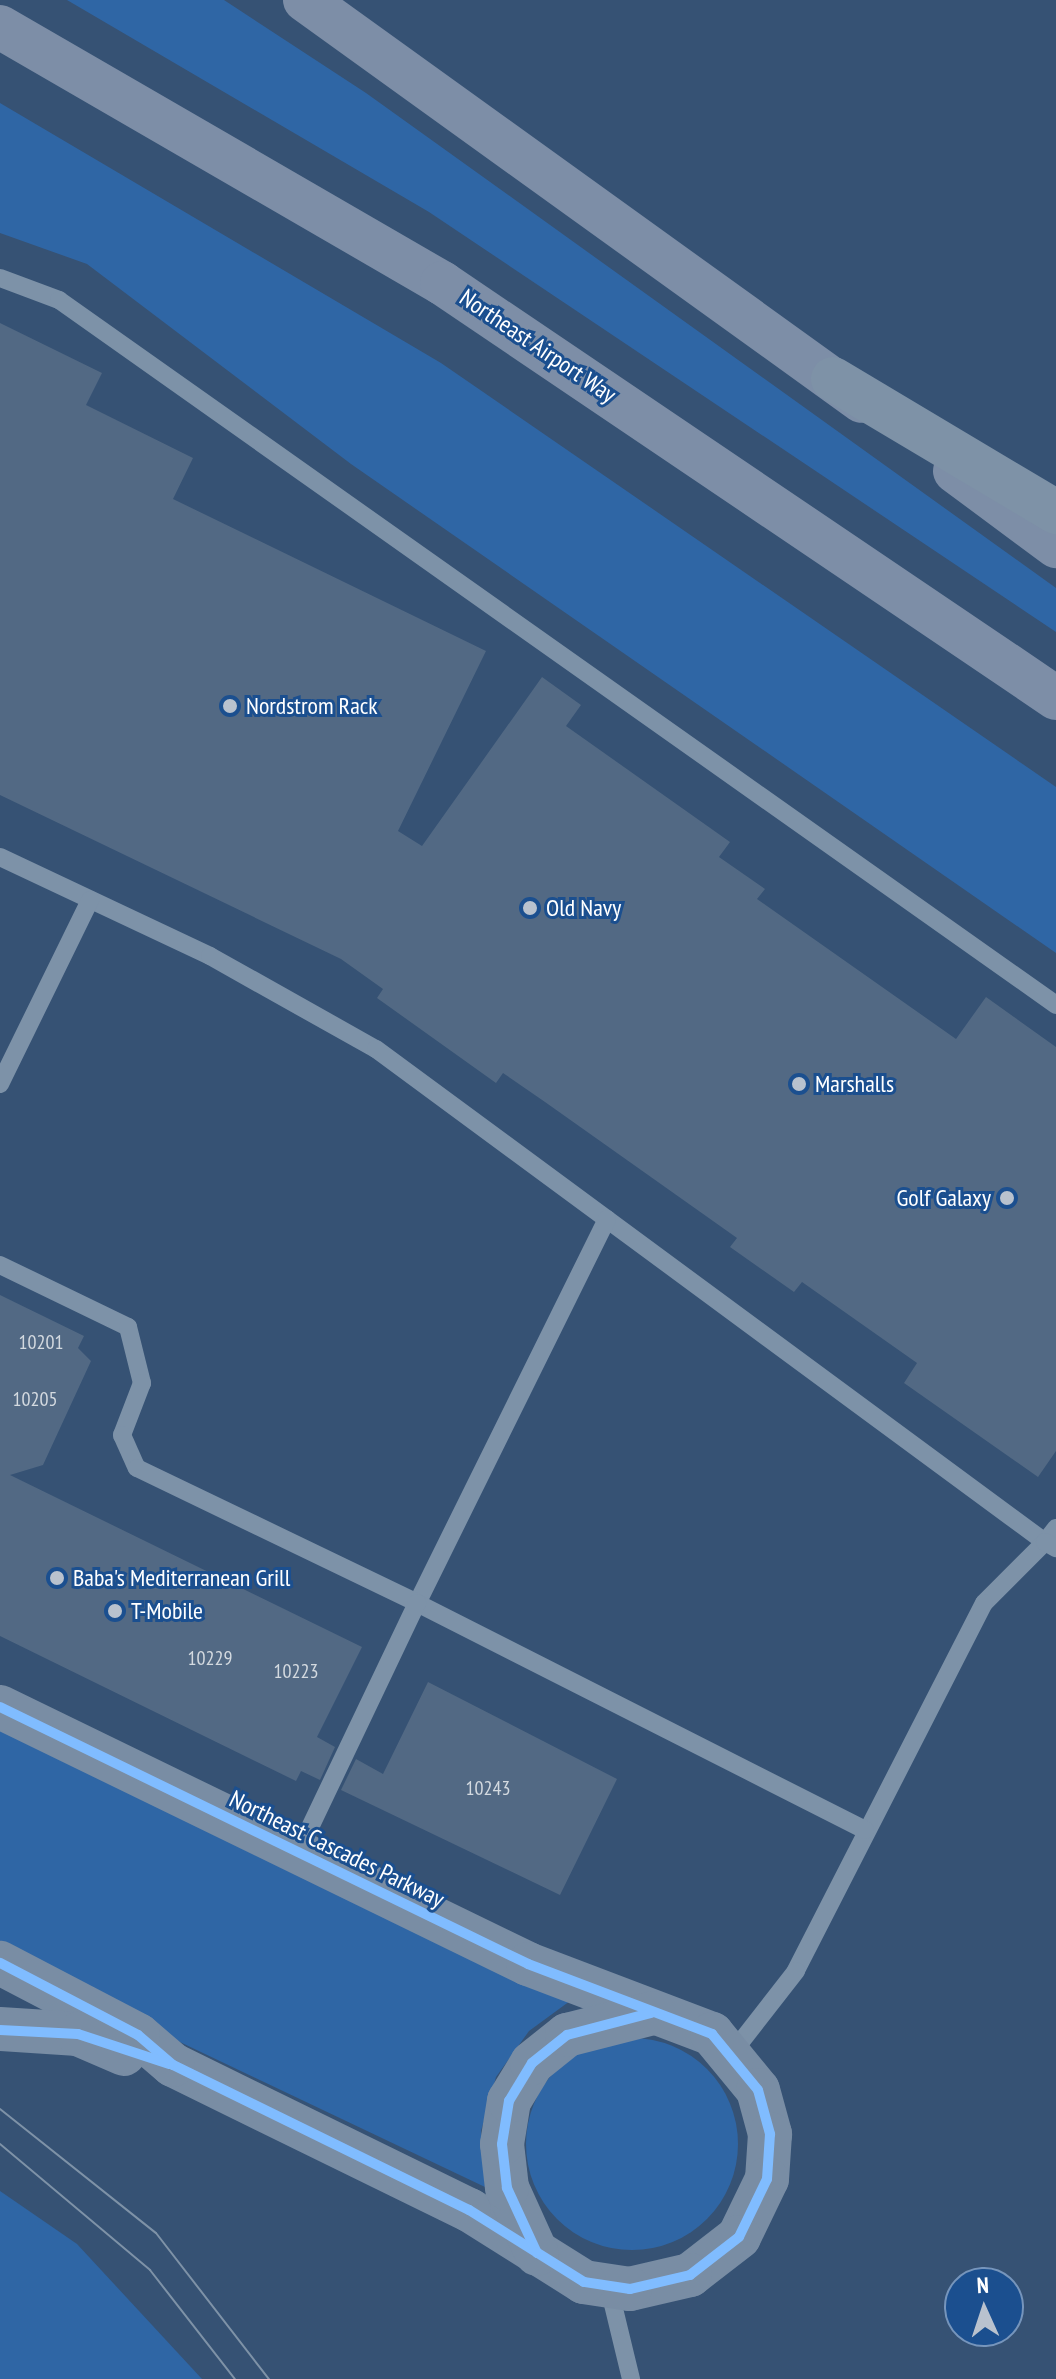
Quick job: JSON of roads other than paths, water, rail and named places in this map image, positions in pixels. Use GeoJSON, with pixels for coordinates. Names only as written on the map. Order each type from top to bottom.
{"type":"FeatureCollection","features":[{"type":"Feature","properties":{"kind":"highway"},"geometry":{"type":"LineString","coordinates":[[833,379],[1056,512]]}},
{"type":"Feature","properties":{"kind":"main road"},"geometry":{"type":"LineString","coordinates":[[305,0],[833,379],[1056,546]]}},
{"type":"Feature","properties":{"kind":"main road","name":"Northeast Airport Way"},"geometry":{"type":"LineString","coordinates":[[0,27],[442,283],[1056,698]]}},
{"type":"Feature","properties":{"kind":"street","name":"Northeast Cascades Parkway"},"geometry":{"type":"LineString","coordinates":[[0,1707],[528,1964],[663,2012],[733,2052],[758,2090],[770,2134],[767,2179],[751,2220],[725,2252],[690,2275],[650,2287],[609,2288],[539,2257],[469,2210],[173,2065],[138,2035],[0,1963]]}},
{"type":"Feature","properties":{"kind":"street"},"geometry":{"type":"LineString","coordinates":[[539,2257],[507,2188],[502,2144],[509,2101],[532,2063],[567,2035],[663,2012]]}},
{"type":"Feature","properties":{"kind":"street"},"geometry":{"type":"LineString","coordinates":[[0,2029],[78,2034],[173,2065]]}},
{"type":"Feature","properties":{"kind":"lane"},"geometry":{"type":"LineString","coordinates":[[0,278],[59,300],[1056,1005]]}},
{"type":"Feature","properties":{"kind":"lane"},"geometry":{"type":"LineString","coordinates":[[0,857],[223,963],[376,1049],[1052,1539],[984,1603],[865,1830],[796,1971],[733,2052]]}},
{"type":"Feature","properties":{"kind":"lane"},"geometry":{"type":"LineString","coordinates":[[0,1084],[90,900]]}},
{"type":"Feature","properties":{"kind":"lane"},"geometry":{"type":"LineString","coordinates":[[298,1853],[417,1603],[607,1219]]}},
{"type":"Feature","properties":{"kind":"lane"},"geometry":{"type":"LineString","coordinates":[[0,1265],[128,1327],[142,1383],[122,1435],[137,1468],[417,1603],[865,1830]]}},
{"type":"Feature","properties":{"kind":"lane"},"geometry":{"type":"LineString","coordinates":[[609,2288],[631,2379]]}},
{"type":"Feature","properties":{"kind":"tram line"},"geometry":{"type":"LineString","coordinates":[[0,2109],[156,2233],[269,2379]]}},
{"type":"Feature","properties":{"kind":"tram line"},"geometry":{"type":"LineString","coordinates":[[0,2144],[150,2270],[235,2379]]}},
{"type":"Feature","properties":{"kind":"place","name":"Nordstrom Rack"},"geometry":{"type":"Point","coordinates":[230,706]}},
{"type":"Feature","properties":{"kind":"place","name":"Old Navy"},"geometry":{"type":"Point","coordinates":[530,908]}},
{"type":"Feature","properties":{"kind":"place","name":"Marshalls"},"geometry":{"type":"Point","coordinates":[799,1084]}},
{"type":"Feature","properties":{"kind":"place","name":"Golf Galaxy"},"geometry":{"type":"Point","coordinates":[1007,1198]}},
{"type":"Feature","properties":{"kind":"place","name":"Baba's Mediterranean Grill"},"geometry":{"type":"Point","coordinates":[57,1578]}},
{"type":"Feature","properties":{"kind":"place","name":"T-Mobile"},"geometry":{"type":"Point","coordinates":[115,1611]}}]}
